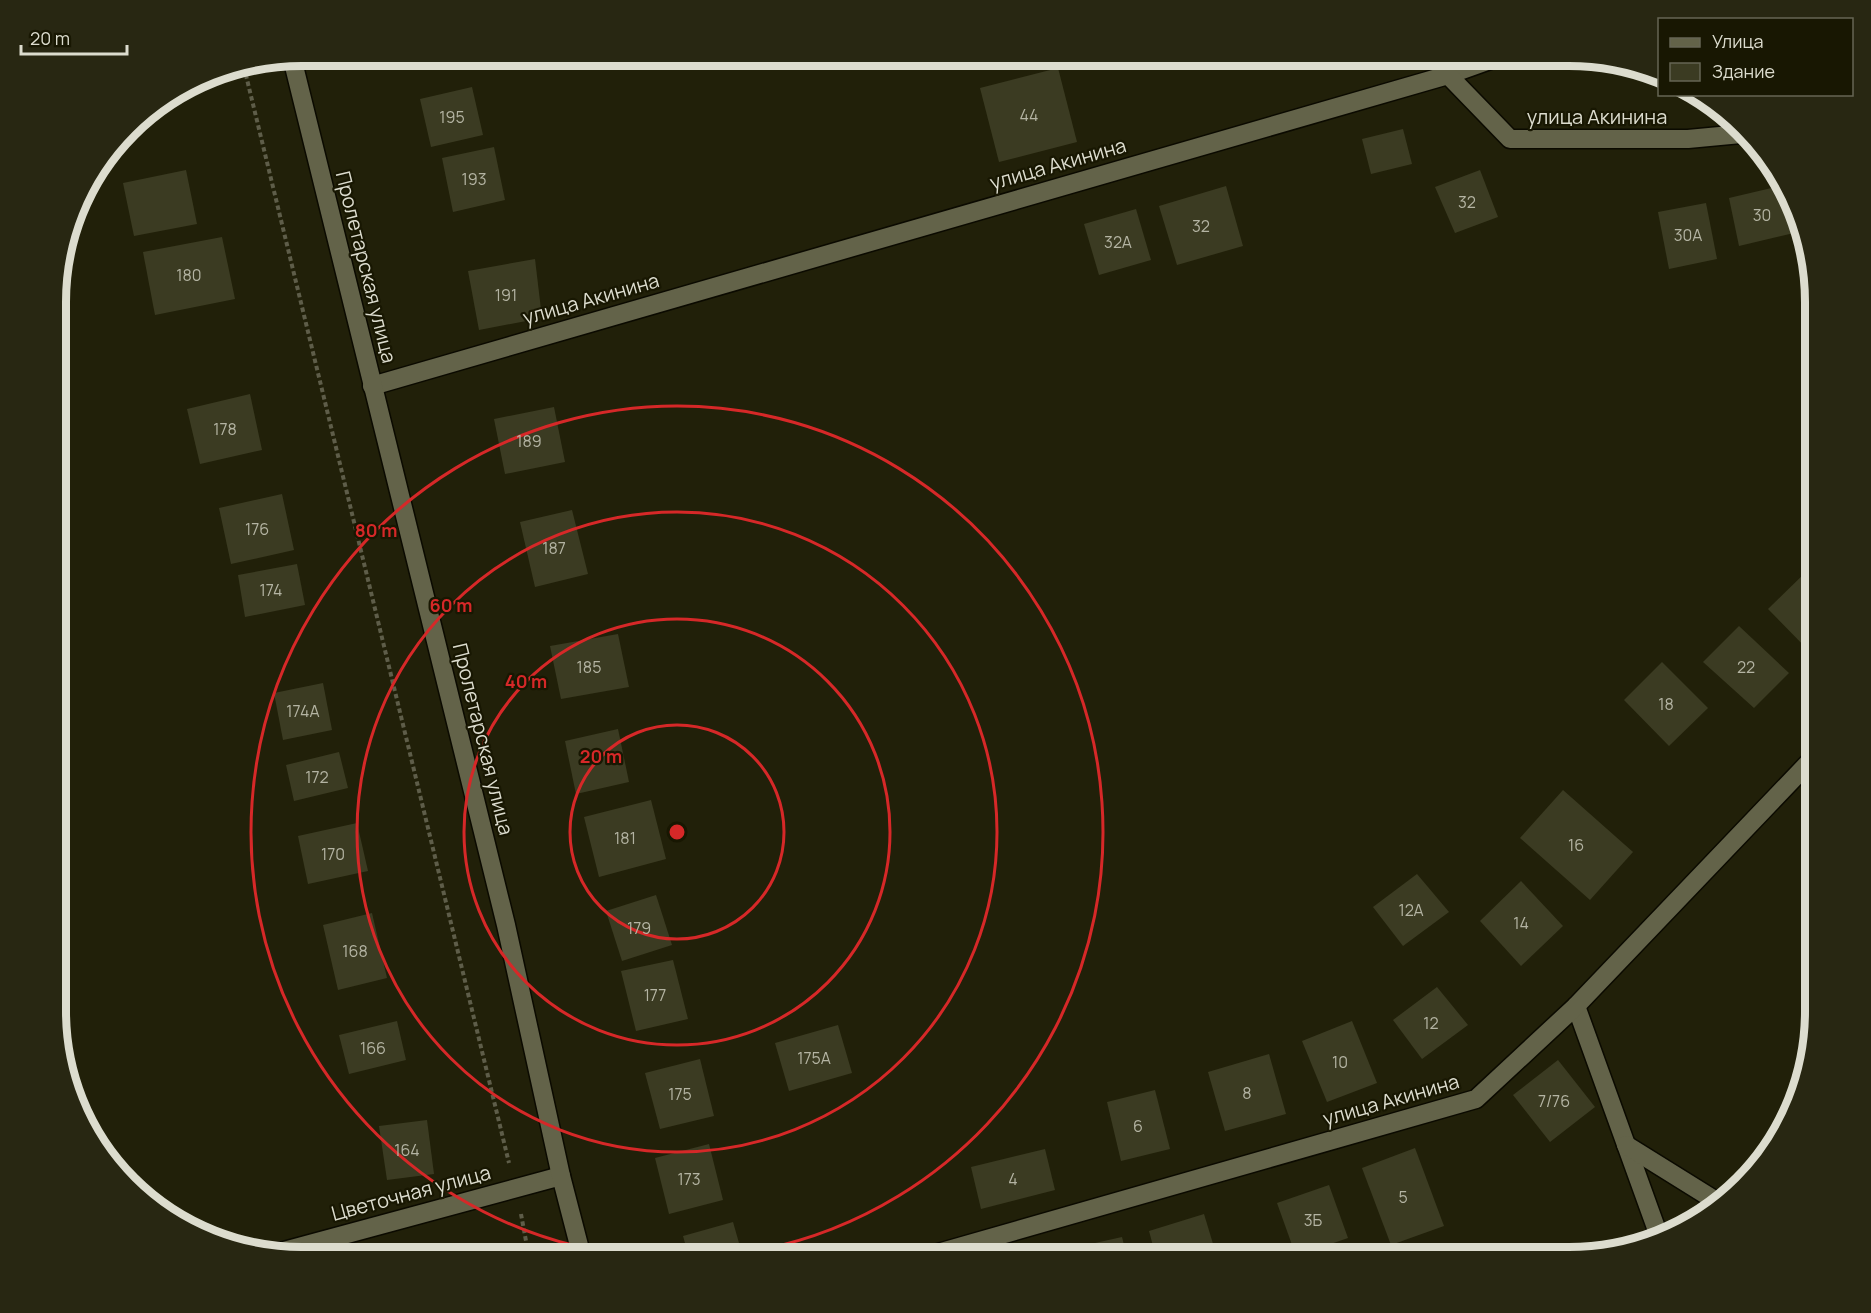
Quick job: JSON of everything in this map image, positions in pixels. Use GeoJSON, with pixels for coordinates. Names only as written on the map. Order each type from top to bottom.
{"type":"FeatureCollection","features":[{"type":"Feature","properties":{"kind":"street"},"geometry":{"type":"LineString","coordinates":[[1448,75],[1473,66]]}},
{"type":"Feature","properties":{"kind":"street","name":"Пролетарская улица"},"geometry":{"type":"LineString","coordinates":[[294,67],[506,925],[561,1176],[579,1247]]}},
{"type":"Feature","properties":{"kind":"street","name":"улица Акинина"},"geometry":{"type":"LineString","coordinates":[[372,386],[1448,75],[1510,140],[1688,140],[1736,135]]}},
{"type":"Feature","properties":{"kind":"street","name":"улица Акинина"},"geometry":{"type":"LineString","coordinates":[[959,1247],[1476,1099],[1576,1006],[1805,766]]}},
{"type":"Feature","properties":{"kind":"street"},"geometry":{"type":"LineString","coordinates":[[1576,1006],[1657,1230]]}},
{"type":"Feature","properties":{"kind":"street"},"geometry":{"type":"LineString","coordinates":[[1626,1144],[1712,1199]]}},
{"type":"Feature","properties":{"kind":"street","name":"Цветочная улица"},"geometry":{"type":"LineString","coordinates":[[299,1247],[561,1176]]}},
{"type":"Feature","properties":{"kind":"path"},"geometry":{"type":"LineString","coordinates":[[245,73],[515,1188],[527,1247]]}},
{"type":"Feature","properties":{"kind":"building"},"geometry":{"type":"Polygon","coordinates":[[[1058,68],[1077,142],[999,162],[980,88],[1058,68]]]}},
{"type":"Feature","properties":{"kind":"building"},"geometry":{"type":"Polygon","coordinates":[[[472,87],[483,135],[431,147],[420,99],[472,87]]]}},
{"type":"Feature","properties":{"kind":"building"},"geometry":{"type":"Polygon","coordinates":[[[1403,129],[1412,164],[1371,174],[1362,139],[1403,129]]]}},
{"type":"Feature","properties":{"kind":"building"},"geometry":{"type":"Polygon","coordinates":[[[494,147],[505,200],[453,212],[442,158],[494,147]]]}},
{"type":"Feature","properties":{"kind":"building"},"geometry":{"type":"Polygon","coordinates":[[[186,170],[197,224],[134,236],[123,183],[186,170]]]}},
{"type":"Feature","properties":{"kind":"building"},"geometry":{"type":"Polygon","coordinates":[[[1480,170],[1498,217],[1455,233],[1435,187],[1480,170]]]}},
{"type":"Feature","properties":{"kind":"building"},"geometry":{"type":"Polygon","coordinates":[[[1226,186],[1243,246],[1177,265],[1159,206],[1226,186]]]}},
{"type":"Feature","properties":{"kind":"building"},"geometry":{"type":"Polygon","coordinates":[[[1775,187],[1794,233],[1739,246],[1729,198],[1775,187]]]}},
{"type":"Feature","properties":{"kind":"building"},"geometry":{"type":"Polygon","coordinates":[[[1706,203],[1717,259],[1669,269],[1658,212],[1706,203]]]}},
{"type":"Feature","properties":{"kind":"building"},"geometry":{"type":"Polygon","coordinates":[[[1136,209],[1151,260],[1099,275],[1084,224],[1136,209]]]}},
{"type":"Feature","properties":{"kind":"building"},"geometry":{"type":"Polygon","coordinates":[[[222,237],[235,299],[155,315],[143,252],[222,237]]]}},
{"type":"Feature","properties":{"kind":"building"},"geometry":{"type":"Polygon","coordinates":[[[535,259],[542,318],[479,330],[468,271],[535,259]]]}},
{"type":"Feature","properties":{"kind":"building"},"geometry":{"type":"Polygon","coordinates":[[[250,394],[262,450],[200,464],[187,409],[250,394]]]}},
{"type":"Feature","properties":{"kind":"building"},"geometry":{"type":"Polygon","coordinates":[[[554,407],[565,462],[505,474],[494,419],[554,407]]]}},
{"type":"Feature","properties":{"kind":"building"},"geometry":{"type":"Polygon","coordinates":[[[282,494],[294,550],[231,564],[219,508],[282,494]]]}},
{"type":"Feature","properties":{"kind":"building"},"geometry":{"type":"Polygon","coordinates":[[[572,510],[588,574],[535,587],[520,522],[572,510]]]}},
{"type":"Feature","properties":{"kind":"building"},"geometry":{"type":"Polygon","coordinates":[[[297,564],[305,605],[245,617],[238,575],[297,564]]]}},
{"type":"Feature","properties":{"kind":"building"},"geometry":{"type":"Polygon","coordinates":[[[1805,573],[1805,647],[1768,609],[1805,573]]]}},
{"type":"Feature","properties":{"kind":"building"},"geometry":{"type":"Polygon","coordinates":[[[1739,626],[1789,673],[1754,708],[1703,662],[1739,626]]]}},
{"type":"Feature","properties":{"kind":"building"},"geometry":{"type":"Polygon","coordinates":[[[618,634],[629,687],[561,699],[550,646],[618,634]]]}},
{"type":"Feature","properties":{"kind":"building"},"geometry":{"type":"Polygon","coordinates":[[[1662,662],[1708,708],[1669,746],[1624,700],[1662,662]]]}},
{"type":"Feature","properties":{"kind":"building"},"geometry":{"type":"Polygon","coordinates":[[[323,683],[332,730],[283,740],[274,693],[323,683]]]}},
{"type":"Feature","properties":{"kind":"building"},"geometry":{"type":"Polygon","coordinates":[[[618,729],[629,782],[576,794],[565,741],[618,729]]]}},
{"type":"Feature","properties":{"kind":"building"},"geometry":{"type":"Polygon","coordinates":[[[339,752],[348,788],[294,801],[286,765],[339,752]]]}},
{"type":"Feature","properties":{"kind":"building"},"geometry":{"type":"Polygon","coordinates":[[[1563,790],[1633,852],[1590,900],[1520,838],[1563,790]]]}},
{"type":"Feature","properties":{"kind":"building"},"geometry":{"type":"Polygon","coordinates":[[[651,800],[666,859],[599,877],[584,817],[651,800]]]}},
{"type":"Feature","properties":{"kind":"building"},"geometry":{"type":"Polygon","coordinates":[[[357,823],[368,871],[308,884],[298,836],[357,823]]]}},
{"type":"Feature","properties":{"kind":"building"},"geometry":{"type":"Polygon","coordinates":[[[1417,874],[1449,912],[1403,946],[1373,907],[1417,874]]]}},
{"type":"Feature","properties":{"kind":"building"},"geometry":{"type":"Polygon","coordinates":[[[1521,881],[1563,926],[1521,966],[1480,921],[1521,881]]]}},
{"type":"Feature","properties":{"kind":"building"},"geometry":{"type":"Polygon","coordinates":[[[656,895],[672,945],[622,961],[606,911],[656,895]]]}},
{"type":"Feature","properties":{"kind":"building"},"geometry":{"type":"Polygon","coordinates":[[[372,913],[387,978],[338,990],[323,925],[372,913]]]}},
{"type":"Feature","properties":{"kind":"building"},"geometry":{"type":"Polygon","coordinates":[[[673,960],[688,1019],[636,1031],[621,971],[673,960]]]}},
{"type":"Feature","properties":{"kind":"building"},"geometry":{"type":"Polygon","coordinates":[[[1437,987],[1468,1025],[1422,1059],[1393,1020],[1437,987]]]}},
{"type":"Feature","properties":{"kind":"building"},"geometry":{"type":"Polygon","coordinates":[[[397,1021],[406,1060],[349,1074],[339,1035],[397,1021]]]}},
{"type":"Feature","properties":{"kind":"building"},"geometry":{"type":"Polygon","coordinates":[[[1352,1021],[1377,1083],[1327,1102],[1302,1041],[1352,1021]]]}},
{"type":"Feature","properties":{"kind":"building"},"geometry":{"type":"Polygon","coordinates":[[[838,1025],[852,1073],[789,1091],[775,1043],[838,1025]]]}},
{"type":"Feature","properties":{"kind":"building"},"geometry":{"type":"Polygon","coordinates":[[[1269,1054],[1286,1114],[1225,1131],[1208,1072],[1269,1054]]]}},
{"type":"Feature","properties":{"kind":"building"},"geometry":{"type":"Polygon","coordinates":[[[700,1059],[714,1116],[660,1129],[645,1073],[700,1059]]]}},
{"type":"Feature","properties":{"kind":"building"},"geometry":{"type":"Polygon","coordinates":[[[1558,1060],[1595,1107],[1550,1142],[1513,1095],[1558,1060]]]}},
{"type":"Feature","properties":{"kind":"building"},"geometry":{"type":"Polygon","coordinates":[[[1155,1090],[1170,1149],[1121,1161],[1107,1102],[1155,1090]]]}},
{"type":"Feature","properties":{"kind":"building"},"geometry":{"type":"Polygon","coordinates":[[[427,1120],[434,1174],[387,1180],[379,1126],[427,1120]]]}},
{"type":"Feature","properties":{"kind":"building"},"geometry":{"type":"Polygon","coordinates":[[[709,1144],[723,1200],[669,1214],[655,1158],[709,1144]]]}},
{"type":"Feature","properties":{"kind":"building"},"geometry":{"type":"Polygon","coordinates":[[[1415,1148],[1444,1226],[1391,1245],[1362,1168],[1415,1148]]]}},
{"type":"Feature","properties":{"kind":"building"},"geometry":{"type":"Polygon","coordinates":[[[1045,1149],[1055,1190],[981,1209],[971,1167],[1045,1149]]]}},
{"type":"Feature","properties":{"kind":"building"},"geometry":{"type":"Polygon","coordinates":[[[1329,1185],[1348,1238],[1322,1247],[1293,1247],[1277,1203],[1329,1185]]]}},
{"type":"Feature","properties":{"kind":"building"},"geometry":{"type":"Polygon","coordinates":[[[1204,1214],[1214,1247],[1153,1247],[1149,1231],[1204,1214]]]}},
{"type":"Feature","properties":{"kind":"building"},"geometry":{"type":"Polygon","coordinates":[[[733,1222],[740,1247],[686,1247],[683,1236],[733,1222]]]}},
{"type":"Feature","properties":{"kind":"building"},"geometry":{"type":"Polygon","coordinates":[[[1122,1237],[1124,1247],[1077,1247],[1122,1237]]]}}]}
